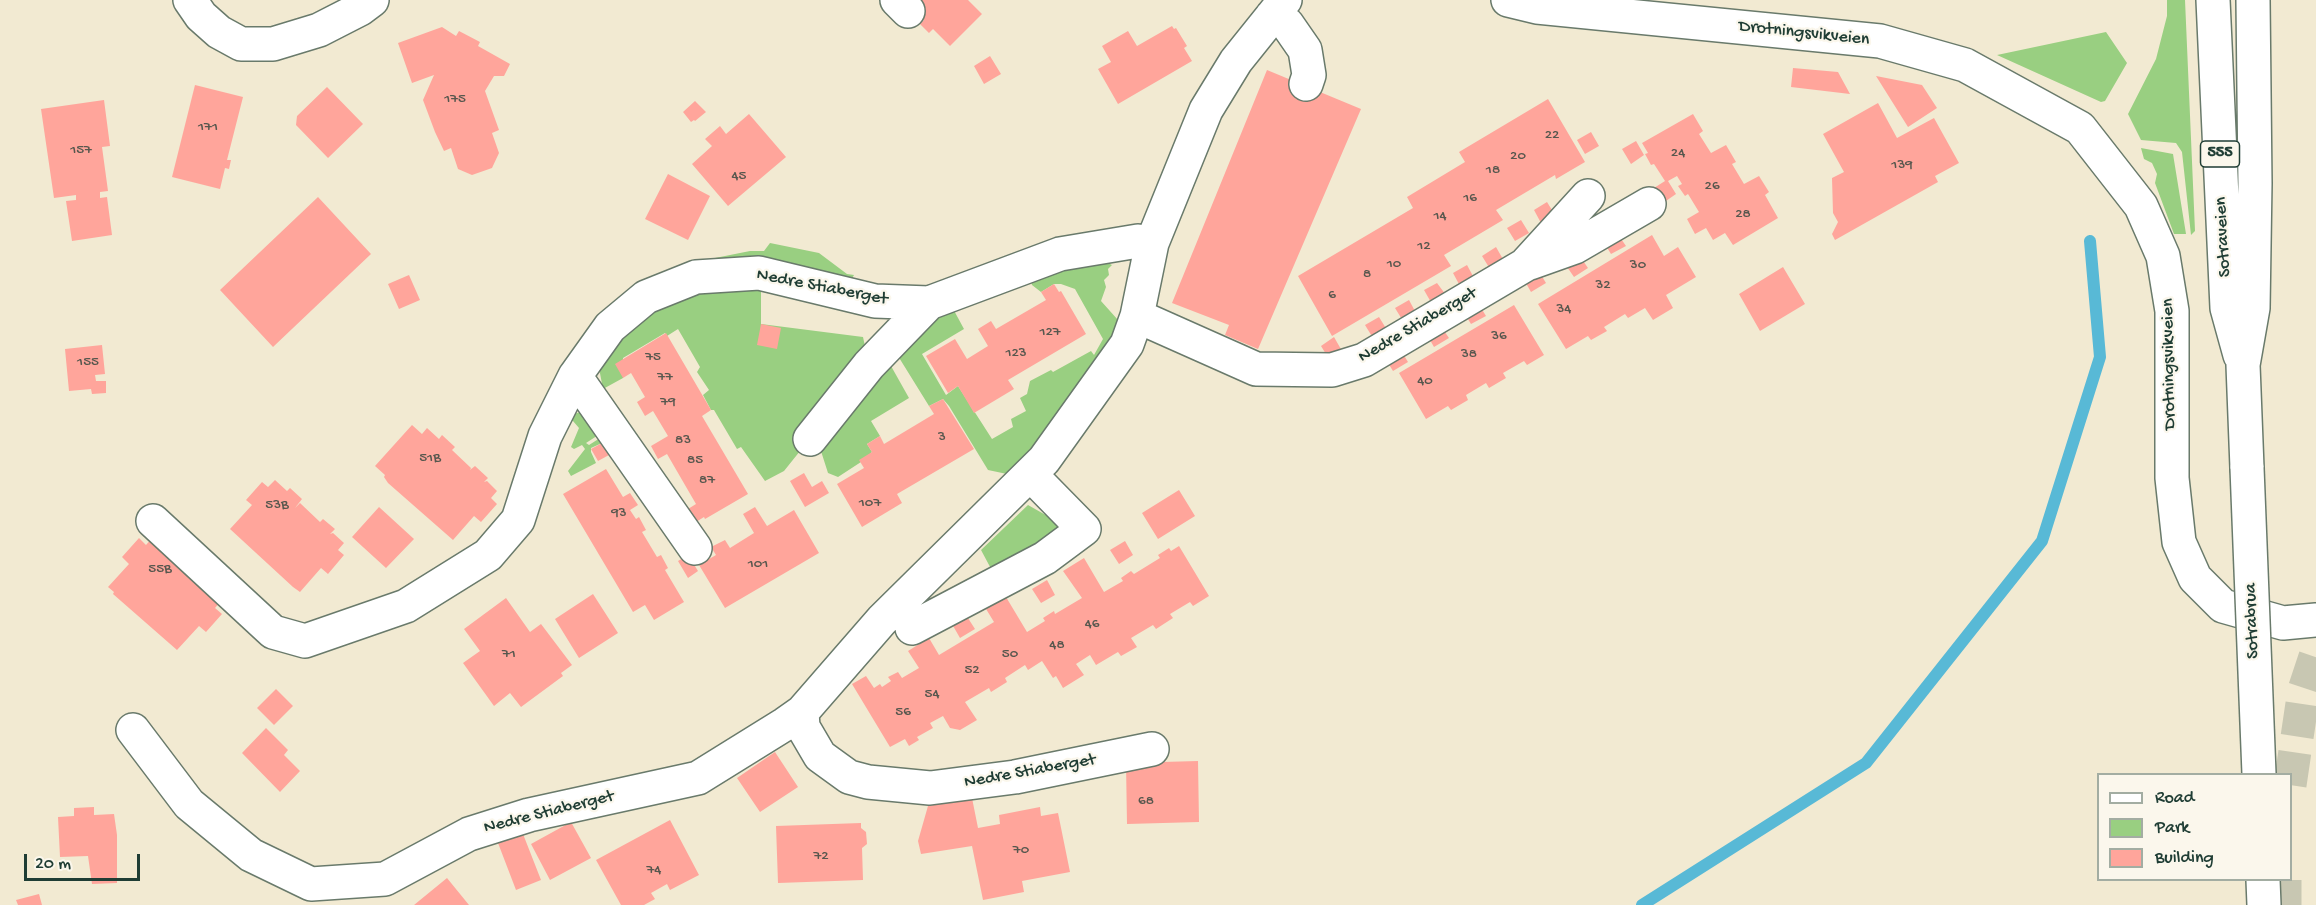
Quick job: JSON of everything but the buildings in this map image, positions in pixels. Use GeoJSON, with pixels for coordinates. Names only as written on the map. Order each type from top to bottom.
{"type":"FeatureCollection","features":[{"type":"Feature","properties":{"kind":"main road"},"geometry":{"type":"LineString","coordinates":[[190,0],[201,16],[219,32],[241,44],[273,45],[319,30],[360,9],[372,0]]}},
{"type":"Feature","properties":{"kind":"main road","name":"Drotningsvikveien"},"geometry":{"type":"LineString","coordinates":[[1508,0],[1537,7],[1880,41],[1965,65],[2080,128],[2141,206],[2163,256],[2172,311],[2172,478],[2179,542],[2195,578],[2223,606],[2283,623],[2316,620]]}},
{"type":"Feature","properties":{"kind":"main road","name":"Sotraveien"},"geometry":{"type":"LineString","coordinates":[[2213,0],[2227,308],[2243,365]]}},
{"type":"Feature","properties":{"kind":"main road","name":"Sotraveien"},"geometry":{"type":"LineString","coordinates":[[2247,468],[2243,365],[2253,308],[2255,183],[2253,0]]}},
{"type":"Feature","properties":{"kind":"main road","name":"Nedre Stiaberget"},"geometry":{"type":"LineString","coordinates":[[133,730],[189,804],[251,855],[311,884],[385,879],[469,834],[529,815],[698,778],[802,712],[882,620],[1044,460],[1127,344],[1137,316],[1152,243],[1206,110],[1236,61],[1279,8],[1305,50],[1309,75],[1306,84]]}},
{"type":"Feature","properties":{"kind":"main road","name":"Nedre Stiaberget"},"geometry":{"type":"LineString","coordinates":[[1526,265],[1588,196]]}},
{"type":"Feature","properties":{"kind":"main road","name":"Nedre Stiaberget"},"geometry":{"type":"LineString","coordinates":[[1137,316],[1256,369],[1332,370],[1364,360],[1526,265],[1575,248],[1648,204]]}},
{"type":"Feature","properties":{"kind":"main road","name":"Nedre Stiaberget"},"geometry":{"type":"LineString","coordinates":[[153,521],[273,632],[305,641],[405,606],[488,555],[518,520],[545,436],[575,376],[610,327],[646,297],[696,277],[759,273],[875,301],[928,303],[1060,254],[1138,241],[1152,243]]}},
{"type":"Feature","properties":{"kind":"main road","name":"Nedre Stiaberget"},"geometry":{"type":"LineString","coordinates":[[810,439],[869,365],[928,303]]}},
{"type":"Feature","properties":{"kind":"main road"},"geometry":{"type":"LineString","coordinates":[[575,376],[695,548]]}},
{"type":"Feature","properties":{"kind":"main road","name":"Sotrabrua"},"geometry":{"type":"LineString","coordinates":[[2247,468],[2259,773]]}},
{"type":"Feature","properties":{"kind":"main road"},"geometry":{"type":"LineString","coordinates":[[912,628],[1045,558],[1084,529],[1030,474]]}},
{"type":"Feature","properties":{"kind":"main road","name":"Nedre Stiaberget"},"geometry":{"type":"LineString","coordinates":[[802,712],[802,727],[820,756],[849,777],[868,782],[930,788],[1015,777],[1152,749]]}},
{"type":"Feature","properties":{"kind":"main road"},"geometry":{"type":"LineString","coordinates":[[2263,881],[2264,905]]}},
{"type":"Feature","properties":{"kind":"green space"},"geometry":{"type":"Polygon","coordinates":[[[2167,0],[2185,0],[2195,231],[2191,235],[2182,152],[2176,143],[2141,140],[2128,114],[2156,59],[2167,16],[2167,0]]]}},
{"type":"Feature","properties":{"kind":"green space"},"geometry":{"type":"Polygon","coordinates":[[[2106,32],[2127,63],[2105,101],[2101,102],[1997,55],[2106,32]]]}},
{"type":"Feature","properties":{"kind":"green space"},"geometry":{"type":"Polygon","coordinates":[[[2141,148],[2173,154],[2186,234],[2174,234],[2155,183],[2157,174],[2152,163],[2144,159],[2141,148]]]}},
{"type":"Feature","properties":{"kind":"green space"},"geometry":{"type":"Polygon","coordinates":[[[770,243],[819,253],[847,274],[854,275],[850,282],[715,266],[715,258],[750,251],[764,251],[770,243]]]}},
{"type":"Feature","properties":{"kind":"green space"},"geometry":{"type":"Polygon","coordinates":[[[1106,262],[1112,265],[1108,269],[1109,275],[1104,280],[1106,287],[1101,301],[1118,320],[1102,358],[1039,441],[1007,474],[988,470],[949,406],[943,399],[929,406],[898,356],[937,313],[951,305],[964,329],[922,354],[946,395],[958,386],[992,439],[1013,427],[1011,419],[1026,411],[1020,398],[1027,394],[1030,381],[1051,370],[1053,372],[1091,351],[1094,355],[1103,339],[1075,289],[1054,284],[1041,292],[1032,285],[1029,275],[1106,262]]]}},
{"type":"Feature","properties":{"kind":"green space"},"geometry":{"type":"Polygon","coordinates":[[[761,286],[761,324],[863,337],[869,365],[784,471],[765,481],[741,447],[737,449],[714,410],[711,410],[703,395],[709,390],[697,372],[700,367],[678,329],[667,336],[665,333],[623,358],[623,378],[603,389],[599,368],[626,327],[680,294],[761,286]]]}},
{"type":"Feature","properties":{"kind":"green space"},"geometry":{"type":"Polygon","coordinates":[[[891,366],[909,398],[871,421],[880,436],[867,444],[872,452],[838,477],[828,473],[820,448],[891,366]]]}},
{"type":"Feature","properties":{"kind":"green space"},"geometry":{"type":"Polygon","coordinates":[[[583,411],[606,430],[586,443],[589,445],[608,433],[619,449],[609,455],[602,443],[591,448],[596,463],[571,476],[568,471],[585,449],[582,445],[574,449],[571,447],[579,428],[573,421],[565,422],[574,414],[583,411]]]}},
{"type":"Feature","properties":{"kind":"green space"},"geometry":{"type":"Polygon","coordinates":[[[1028,505],[1058,522],[1059,530],[996,578],[981,550],[1028,505]]]}},
{"type":"Feature","properties":{"kind":"waterway"},"geometry":{"type":"LineString","coordinates":[[1642,905],[1866,763],[2042,541],[2100,357],[2090,241]]}},
{"type":"Feature","properties":{"kind":"tunnel"},"geometry":{"type":"LineString","coordinates":[[2292,773],[2304,690],[2316,654]]}},
{"type":"Feature","properties":{"kind":"tunnel"},"geometry":{"type":"LineString","coordinates":[[2285,881],[2285,905]]}}]}
